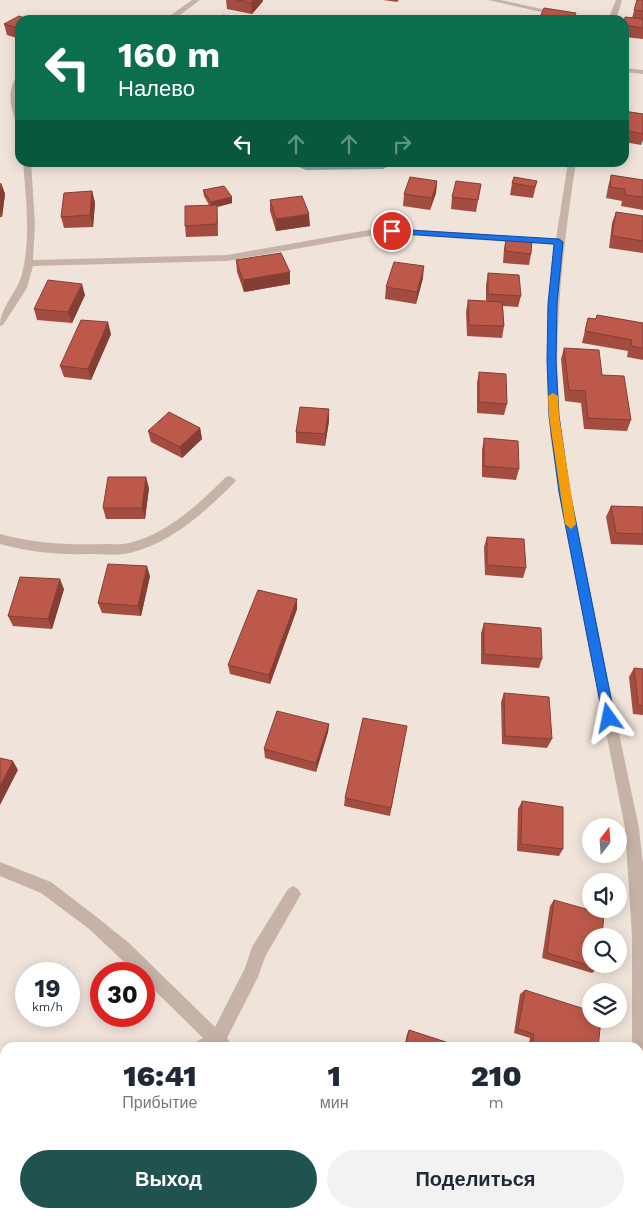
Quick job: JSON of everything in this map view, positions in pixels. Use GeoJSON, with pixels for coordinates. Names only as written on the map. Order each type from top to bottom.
{"type":"FeatureCollection","features":[{"type":"Feature","properties":{"kind":"street"},"geometry":{"type":"LineString","coordinates":[[175,15],[197,0]]}},
{"type":"Feature","properties":{"kind":"street"},"geometry":{"type":"LineString","coordinates":[[490,0],[563,15]]}},
{"type":"Feature","properties":{"kind":"street"},"geometry":{"type":"LineString","coordinates":[[614,15],[619,0]]}},
{"type":"Feature","properties":{"kind":"street"},"geometry":{"type":"LineString","coordinates":[[629,71],[643,72]]}},
{"type":"Feature","properties":{"kind":"street"},"geometry":{"type":"LineString","coordinates":[[15,86],[12,97],[15,107]]}},
{"type":"Feature","properties":{"kind":"street"},"geometry":{"type":"LineString","coordinates":[[0,323],[24,283],[29,263],[27,167]]}},
{"type":"Feature","properties":{"kind":"street"},"geometry":{"type":"LineString","coordinates":[[571,167],[559,242],[553,304],[554,416],[564,492],[632,828],[637,868],[640,931],[642,1042]]}},
{"type":"Feature","properties":{"kind":"street"},"geometry":{"type":"LineString","coordinates":[[29,263],[227,258],[356,234],[392,231],[559,242]]}},
{"type":"Feature","properties":{"kind":"street"},"geometry":{"type":"LineString","coordinates":[[0,539],[19,545],[63,551],[131,548],[160,537],[192,515],[230,480]]}},
{"type":"Feature","properties":{"kind":"street"},"geometry":{"type":"LineString","coordinates":[[0,869],[46,887],[94,923],[220,1042]]}},
{"type":"Feature","properties":{"kind":"street"},"geometry":{"type":"LineString","coordinates":[[221,1042],[258,953],[293,894]]}},
{"type":"Feature","properties":{"kind":"water"},"geometry":{"type":"Polygon","coordinates":[[[299,167],[387,167],[383,169],[306,170],[299,167]]]}},
{"type":"Feature","properties":{"kind":"building"},"geometry":{"type":"Polygon","coordinates":[[[237,0],[253,0],[251,3],[237,0]]]}},
{"type":"Feature","properties":{"kind":"building"},"geometry":{"type":"Polygon","coordinates":[[[637,0],[643,0],[643,11],[634,10],[637,0]]]}},
{"type":"Feature","properties":{"kind":"building"},"geometry":{"type":"Polygon","coordinates":[[[544,8],[576,13],[575,15],[541,15],[544,8]]]}},
{"type":"Feature","properties":{"kind":"building"},"geometry":{"type":"Polygon","coordinates":[[[629,17],[643,19],[643,28],[629,26],[629,17]]]}},
{"type":"Feature","properties":{"kind":"building"},"geometry":{"type":"Polygon","coordinates":[[[15,18],[15,27],[4,24],[15,18]]]}},
{"type":"Feature","properties":{"kind":"building"},"geometry":{"type":"Polygon","coordinates":[[[629,112],[643,114],[643,134],[629,131],[629,112]]]}},
{"type":"Feature","properties":{"kind":"building"},"geometry":{"type":"Polygon","coordinates":[[[611,175],[643,180],[643,197],[625,195],[625,189],[610,187],[611,175]]]}},
{"type":"Feature","properties":{"kind":"building"},"geometry":{"type":"Polygon","coordinates":[[[410,177],[437,181],[432,198],[404,194],[410,177]]]}},
{"type":"Feature","properties":{"kind":"building"},"geometry":{"type":"Polygon","coordinates":[[[514,177],[537,181],[535,187],[512,183],[514,177]]]}},
{"type":"Feature","properties":{"kind":"building"},"geometry":{"type":"Polygon","coordinates":[[[456,181],[481,184],[478,200],[452,197],[456,181]]]}},
{"type":"Feature","properties":{"kind":"building"},"geometry":{"type":"Polygon","coordinates":[[[224,186],[232,197],[211,202],[203,190],[224,186]]]}},
{"type":"Feature","properties":{"kind":"building"},"geometry":{"type":"Polygon","coordinates":[[[92,191],[90,215],[61,217],[64,193],[92,191]]]}},
{"type":"Feature","properties":{"kind":"building"},"geometry":{"type":"Polygon","coordinates":[[[302,196],[309,214],[276,219],[270,200],[302,196]]]}},
{"type":"Feature","properties":{"kind":"building"},"geometry":{"type":"Polygon","coordinates":[[[217,205],[217,224],[185,226],[185,206],[217,205]]]}},
{"type":"Feature","properties":{"kind":"building"},"geometry":{"type":"Polygon","coordinates":[[[616,212],[643,216],[643,241],[612,236],[616,212]]]}},
{"type":"Feature","properties":{"kind":"building"},"geometry":{"type":"Polygon","coordinates":[[[506,237],[532,239],[531,254],[505,251],[506,237]]]}},
{"type":"Feature","properties":{"kind":"building"},"geometry":{"type":"Polygon","coordinates":[[[281,253],[290,272],[243,280],[236,260],[281,253]]]}},
{"type":"Feature","properties":{"kind":"building"},"geometry":{"type":"Polygon","coordinates":[[[394,262],[424,266],[417,292],[386,287],[394,262]]]}},
{"type":"Feature","properties":{"kind":"building"},"geometry":{"type":"Polygon","coordinates":[[[488,273],[519,275],[521,296],[488,294],[488,273]]]}},
{"type":"Feature","properties":{"kind":"building"},"geometry":{"type":"Polygon","coordinates":[[[48,280],[82,284],[68,312],[34,309],[48,280]]]}},
{"type":"Feature","properties":{"kind":"building"},"geometry":{"type":"Polygon","coordinates":[[[468,300],[502,302],[504,326],[469,325],[468,300]]]}},
{"type":"Feature","properties":{"kind":"building"},"geometry":{"type":"Polygon","coordinates":[[[597,315],[643,323],[643,348],[631,346],[632,340],[585,331],[588,318],[596,319],[597,315]]]}},
{"type":"Feature","properties":{"kind":"building"},"geometry":{"type":"Polygon","coordinates":[[[81,320],[108,322],[88,369],[60,366],[81,320]]]}},
{"type":"Feature","properties":{"kind":"building"},"geometry":{"type":"Polygon","coordinates":[[[564,348],[599,350],[602,375],[624,376],[631,420],[588,418],[585,391],[569,390],[564,348]]]}},
{"type":"Feature","properties":{"kind":"building"},"geometry":{"type":"Polygon","coordinates":[[[479,372],[506,374],[507,404],[479,402],[479,372]]]}},
{"type":"Feature","properties":{"kind":"building"},"geometry":{"type":"Polygon","coordinates":[[[300,407],[329,409],[325,434],[296,432],[300,407]]]}},
{"type":"Feature","properties":{"kind":"building"},"geometry":{"type":"Polygon","coordinates":[[[169,412],[200,428],[180,447],[148,431],[169,412]]]}},
{"type":"Feature","properties":{"kind":"building"},"geometry":{"type":"Polygon","coordinates":[[[484,438],[518,441],[519,469],[484,466],[484,438]]]}},
{"type":"Feature","properties":{"kind":"building"},"geometry":{"type":"Polygon","coordinates":[[[108,477],[146,477],[142,508],[103,508],[108,477]]]}},
{"type":"Feature","properties":{"kind":"building"},"geometry":{"type":"Polygon","coordinates":[[[611,506],[643,507],[643,534],[616,533],[611,506]]]}},
{"type":"Feature","properties":{"kind":"building"},"geometry":{"type":"Polygon","coordinates":[[[487,537],[524,539],[526,568],[487,565],[487,537]]]}},
{"type":"Feature","properties":{"kind":"building"},"geometry":{"type":"Polygon","coordinates":[[[108,564],[147,566],[138,606],[98,603],[108,564]]]}},
{"type":"Feature","properties":{"kind":"building"},"geometry":{"type":"Polygon","coordinates":[[[20,577],[60,579],[48,619],[8,616],[20,577]]]}},
{"type":"Feature","properties":{"kind":"building"},"geometry":{"type":"Polygon","coordinates":[[[258,590],[297,599],[269,675],[228,665],[258,590]]]}},
{"type":"Feature","properties":{"kind":"building"},"geometry":{"type":"Polygon","coordinates":[[[484,623],[541,628],[542,659],[484,654],[484,623]]]}},
{"type":"Feature","properties":{"kind":"building"},"geometry":{"type":"Polygon","coordinates":[[[634,668],[643,669],[643,706],[638,705],[634,668]]]}},
{"type":"Feature","properties":{"kind":"building"},"geometry":{"type":"Polygon","coordinates":[[[504,693],[549,697],[552,739],[505,736],[504,693]]]}},
{"type":"Feature","properties":{"kind":"building"},"geometry":{"type":"Polygon","coordinates":[[[277,711],[329,724],[316,763],[264,749],[277,711]]]}},
{"type":"Feature","properties":{"kind":"building"},"geometry":{"type":"Polygon","coordinates":[[[363,718],[407,726],[391,808],[345,798],[363,718]]]}},
{"type":"Feature","properties":{"kind":"building"},"geometry":{"type":"Polygon","coordinates":[[[0,758],[13,761],[0,786],[0,758]]]}},
{"type":"Feature","properties":{"kind":"building"},"geometry":{"type":"Polygon","coordinates":[[[522,801],[563,807],[563,849],[521,844],[522,801]]]}},
{"type":"Feature","properties":{"kind":"building"},"geometry":{"type":"Polygon","coordinates":[[[554,900],[582,908],[582,918],[604,918],[603,928],[582,928],[582,963],[547,953],[554,900]]]}},
{"type":"Feature","properties":{"kind":"building"},"geometry":{"type":"Polygon","coordinates":[[[525,990],[582,1008],[582,1028],[600,1028],[599,1042],[533,1042],[534,1034],[518,1029],[525,990]]]}},
{"type":"Feature","properties":{"kind":"building"},"geometry":{"type":"Polygon","coordinates":[[[409,1030],[446,1042],[406,1042],[409,1030]]]}},
{"type":"Feature","properties":{"kind":"slow traffic"},"geometry":{"type":"LineString","coordinates":[[553,396],[564,492],[571,524]]}},
{"type":"Feature","properties":{"kind":"route"},"geometry":{"type":"LineString","coordinates":[[392,231],[559,242],[553,304],[554,416],[564,492],[609,718]]}}]}
